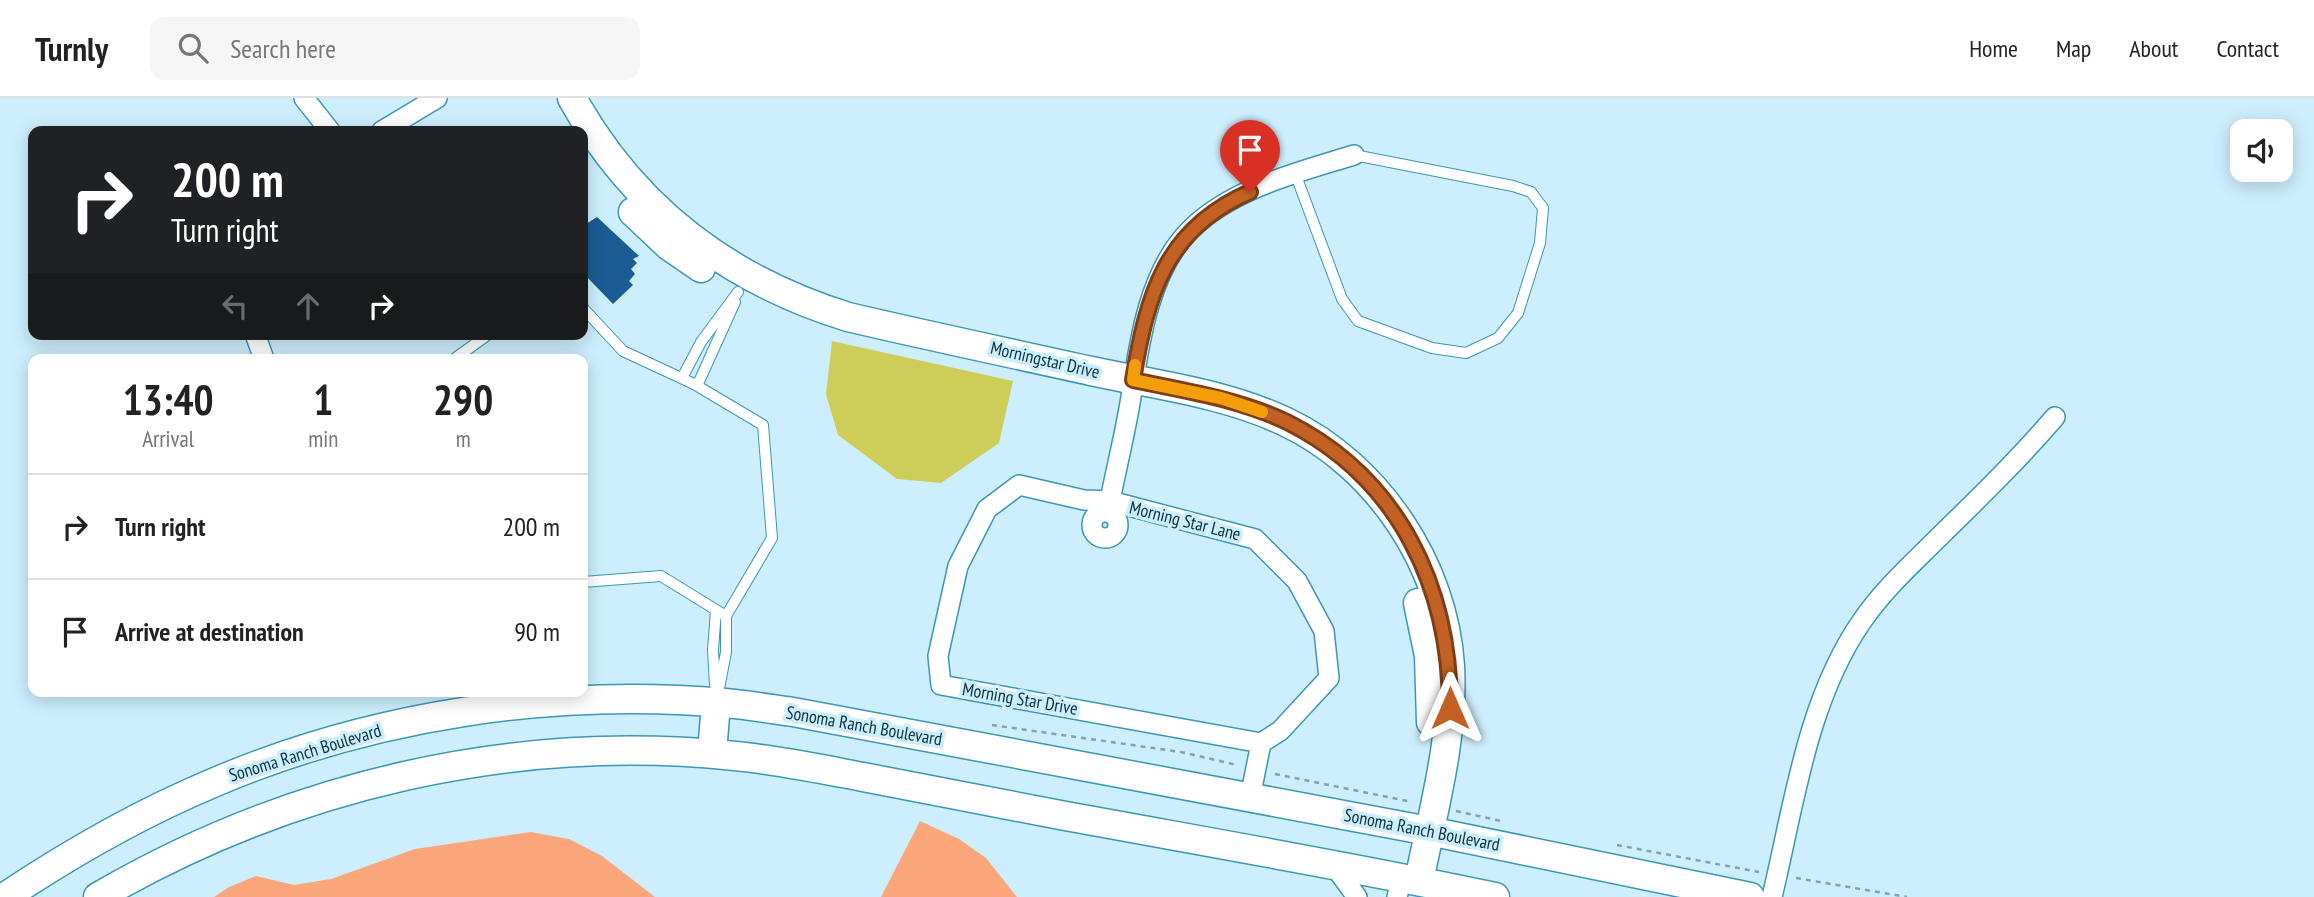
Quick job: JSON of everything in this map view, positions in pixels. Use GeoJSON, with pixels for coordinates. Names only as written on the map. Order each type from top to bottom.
{"type":"FeatureCollection","features":[{"type":"Feature","properties":{"kind":"main road"},"geometry":{"type":"LineString","coordinates":[[551,98],[567,126]]}},
{"type":"Feature","properties":{"kind":"main road","name":"Morningstar Drive"},"geometry":{"type":"LineString","coordinates":[[572,98],[613,161],[664,216],[712,254],[743,284]]}},
{"type":"Feature","properties":{"kind":"main road","name":"Morningstar Drive"},"geometry":{"type":"LineString","coordinates":[[588,157],[612,190],[652,232],[743,284],[848,317],[1132,388],[1221,398],[1286,422],[1329,448],[1350,465],[1377,492],[1412,542],[1436,596],[1450,664],[1448,727],[1421,829],[1409,888]]}},
{"type":"Feature","properties":{"kind":"main road","name":"Sonoma Ranch Boulevard"},"geometry":{"type":"LineString","coordinates":[[5,897],[84,847],[159,807],[243,771],[342,739],[453,714],[525,705],[607,700],[716,703],[803,714],[1421,829],[1750,897]]}},
{"type":"Feature","properties":{"kind":"main road"},"geometry":{"type":"LineString","coordinates":[[712,753],[716,703]]}},
{"type":"Feature","properties":{"kind":"main road"},"geometry":{"type":"LineString","coordinates":[[97,897],[166,860],[251,822],[330,794],[389,778],[461,764],[552,753],[635,750],[712,753],[769,760],[1335,867],[1409,888],[1494,897]]}},
{"type":"Feature","properties":{"kind":"street"},"geometry":{"type":"LineString","coordinates":[[304,98],[326,126]]}},
{"type":"Feature","properties":{"kind":"street"},"geometry":{"type":"LineString","coordinates":[[390,126],[437,98]]}},
{"type":"Feature","properties":{"kind":"street","name":"Morning Star Lane"},"geometry":{"type":"LineString","coordinates":[[1109,507],[1141,331],[1163,269],[1190,230],[1228,202],[1295,173],[1354,155]]}},
{"type":"Feature","properties":{"kind":"street"},"geometry":{"type":"LineString","coordinates":[[1772,897],[1808,746],[1830,680],[1849,640],[1888,588],[1999,478],[2055,417]]}},
{"type":"Feature","properties":{"kind":"street","name":"Morning Star Drive"},"geometry":{"type":"LineString","coordinates":[[1084,500],[1019,485],[987,509],[958,566],[938,656],[941,685],[1261,743]]}},
{"type":"Feature","properties":{"kind":"street","name":"Morning Star Lane"},"geometry":{"type":"LineString","coordinates":[[1084,500],[1255,539],[1297,581],[1324,631],[1329,678],[1280,731],[1261,743]]}},
{"type":"Feature","properties":{"kind":"street"},"geometry":{"type":"LineString","coordinates":[[1250,797],[1261,743]]}},
{"type":"Feature","properties":{"kind":"street"},"geometry":{"type":"LineString","coordinates":[[1335,867],[1357,897]]}},
{"type":"Feature","properties":{"kind":"lane"},"geometry":{"type":"LineString","coordinates":[[1295,173],[1342,299],[1358,321],[1432,348],[1465,353],[1499,338],[1518,313],[1540,243],[1543,208],[1531,191],[1354,155]]}},
{"type":"Feature","properties":{"kind":"lane"},"geometry":{"type":"LineString","coordinates":[[682,378],[701,342],[743,284]]}},
{"type":"Feature","properties":{"kind":"lane"},"geometry":{"type":"LineString","coordinates":[[697,386],[743,284]]}},
{"type":"Feature","properties":{"kind":"lane"},"geometry":{"type":"LineString","coordinates":[[588,314],[623,351],[682,378],[763,425],[772,538],[726,616],[726,652],[716,703]]}},
{"type":"Feature","properties":{"kind":"lane"},"geometry":{"type":"LineString","coordinates":[[461,354],[481,340]]}},
{"type":"Feature","properties":{"kind":"lane"},"geometry":{"type":"LineString","coordinates":[[588,582],[661,576],[726,616]]}},
{"type":"Feature","properties":{"kind":"lane"},"geometry":{"type":"LineString","coordinates":[[716,610],[713,650],[716,703]]}},
{"type":"Feature","properties":{"kind":"shaded area"},"geometry":{"type":"Polygon","coordinates":[[[832,341],[1013,381],[999,443],[941,483],[897,479],[838,435],[826,394],[832,341]]]}},
{"type":"Feature","properties":{"kind":"shaded area"},"geometry":{"type":"Polygon","coordinates":[[[920,821],[959,839],[986,858],[1017,897],[881,897],[920,821]]]}},
{"type":"Feature","properties":{"kind":"shaded area"},"geometry":{"type":"Polygon","coordinates":[[[531,832],[569,839],[602,856],[655,897],[214,897],[229,887],[256,876],[294,885],[331,879],[415,849],[531,832]]]}},
{"type":"Feature","properties":{"kind":"building"},"geometry":{"type":"Polygon","coordinates":[[[597,217],[639,256],[633,259],[637,263],[631,269],[635,274],[629,281],[633,285],[613,304],[588,278],[588,223],[597,217]]]}},
{"type":"Feature","properties":{"kind":"slow traffic"},"geometry":{"type":"LineString","coordinates":[[1135,365],[1133,380],[1221,398],[1262,412]]}},
{"type":"Feature","properties":{"kind":"route"},"geometry":{"type":"LineString","coordinates":[[1250,192],[1228,202],[1190,230],[1163,269],[1141,331],[1133,380],[1221,398],[1286,422],[1329,448],[1369,484],[1384,500],[1412,542],[1436,596],[1450,664],[1450,708]]}}]}
